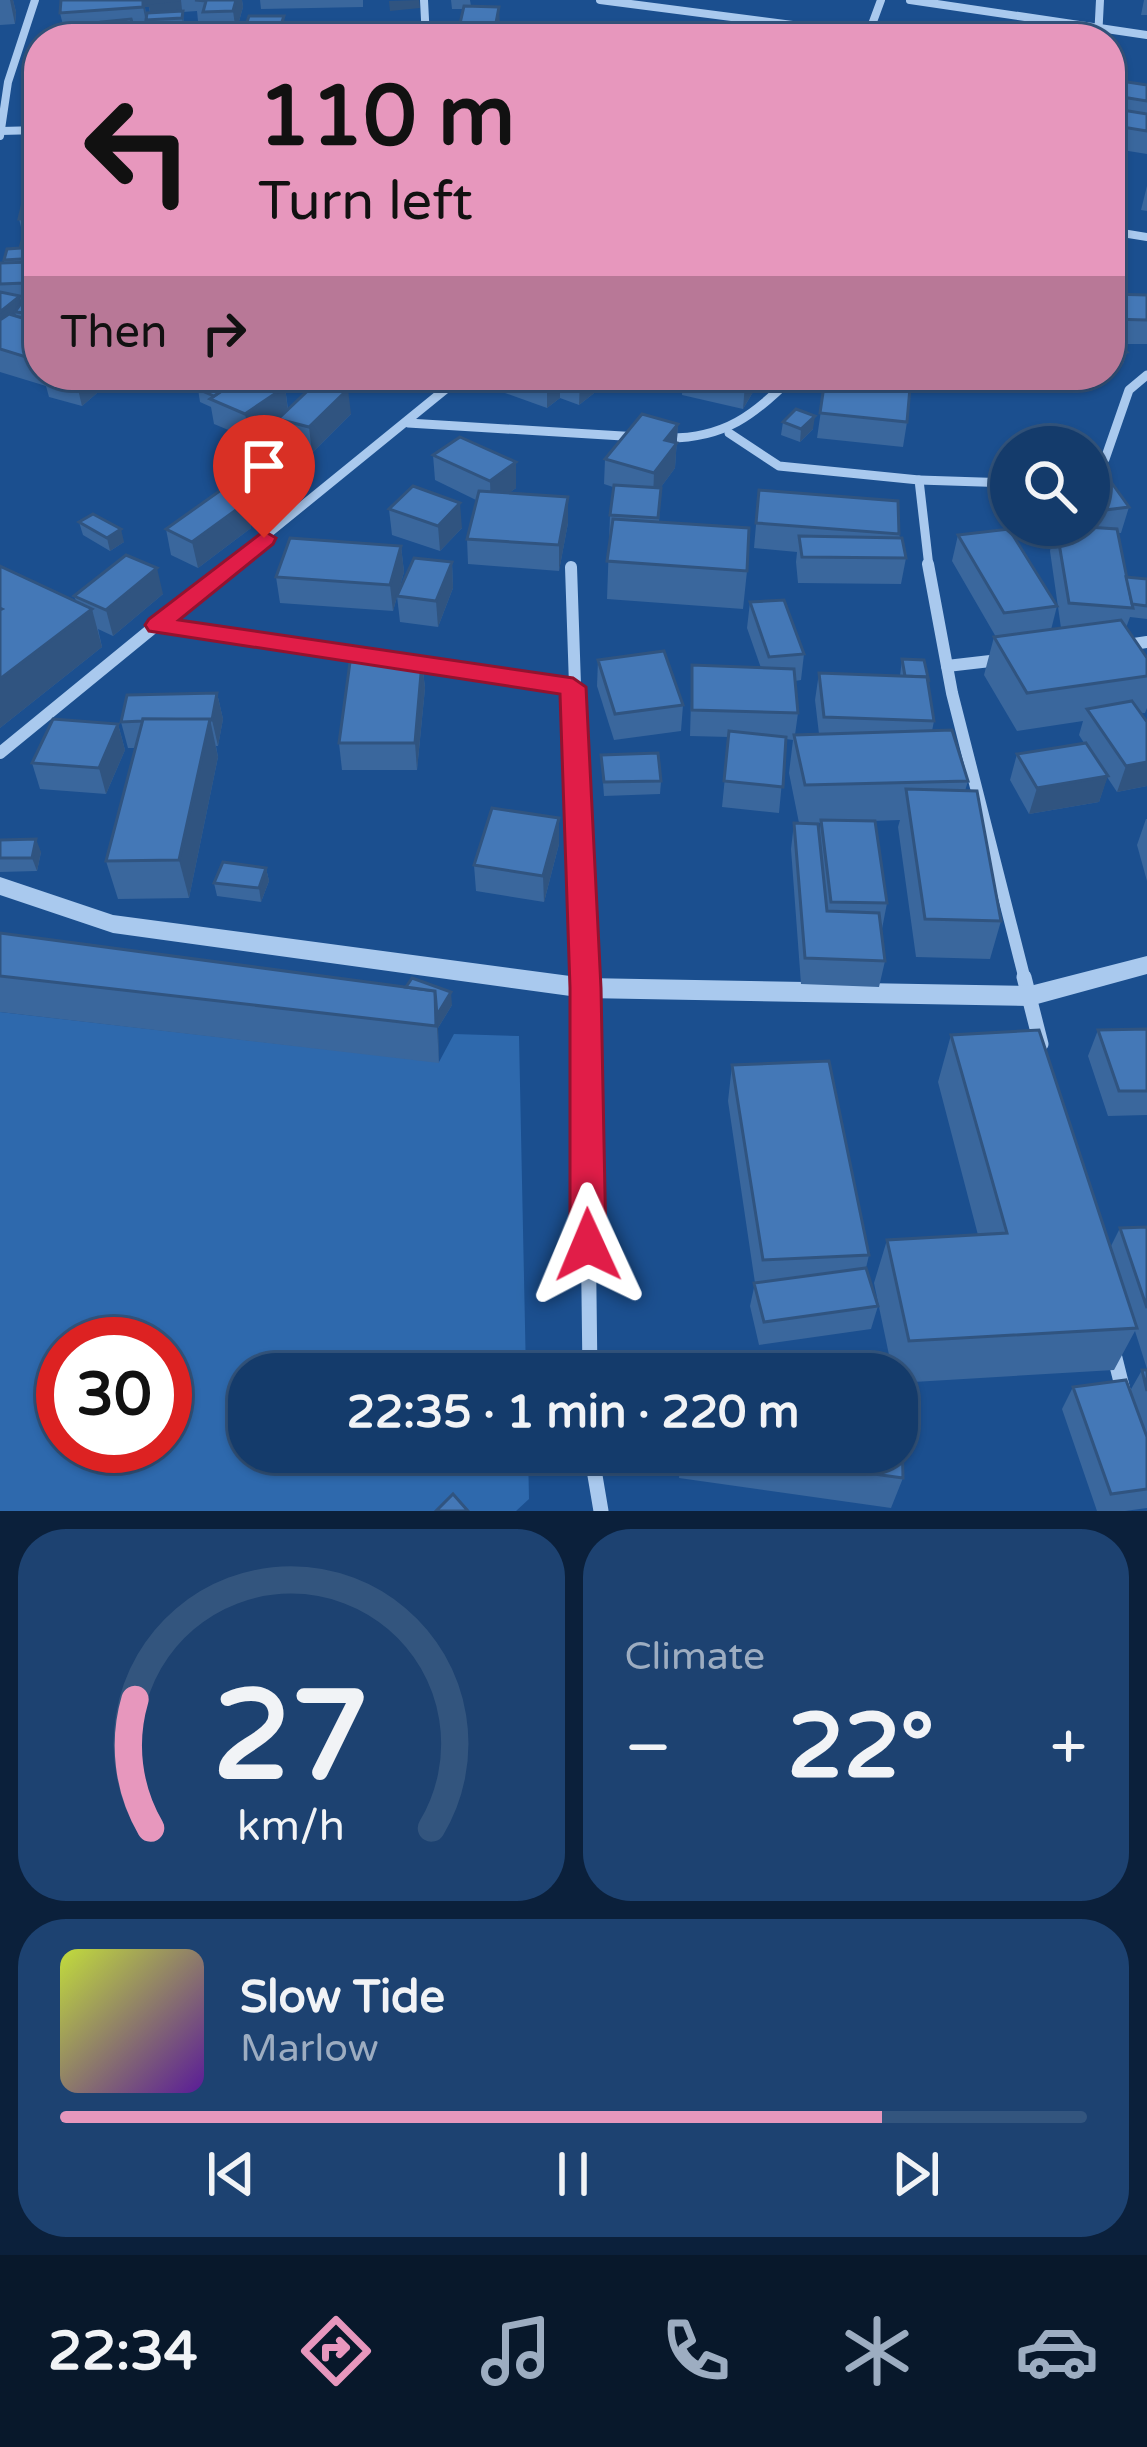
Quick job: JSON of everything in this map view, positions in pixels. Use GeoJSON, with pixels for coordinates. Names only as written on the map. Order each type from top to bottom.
{"type":"FeatureCollection","features":[{"type":"Feature","properties":{"kind":"street"},"geometry":{"type":"LineString","coordinates":[[600,0],[774,24]]}},
{"type":"Feature","properties":{"kind":"street"},"geometry":{"type":"LineString","coordinates":[[910,0],[1092,24]]}},
{"type":"Feature","properties":{"kind":"street"},"geometry":{"type":"LineString","coordinates":[[1,134],[4,83],[24,28]]}},
{"type":"Feature","properties":{"kind":"street"},"geometry":{"type":"LineString","coordinates":[[1110,445],[1129,391],[1147,375]]}},
{"type":"Feature","properties":{"kind":"street"},"geometry":{"type":"LineString","coordinates":[[0,753],[446,390]]}},
{"type":"Feature","properties":{"kind":"street"},"geometry":{"type":"LineString","coordinates":[[407,423],[694,440],[729,433],[777,390]]}},
{"type":"Feature","properties":{"kind":"street"},"geometry":{"type":"LineString","coordinates":[[729,433],[779,466],[990,482]]}},
{"type":"Feature","properties":{"kind":"street"},"geometry":{"type":"LineString","coordinates":[[919,480],[924,562],[946,666],[1046,1064]]}},
{"type":"Feature","properties":{"kind":"street"},"geometry":{"type":"LineString","coordinates":[[571,567],[585,988],[590,1353]]}},
{"type":"Feature","properties":{"kind":"street"},"geometry":{"type":"LineString","coordinates":[[158,625],[573,687]]}},
{"type":"Feature","properties":{"kind":"street"},"geometry":{"type":"LineString","coordinates":[[1101,648],[1147,642]]}},
{"type":"Feature","properties":{"kind":"street"},"geometry":{"type":"LineString","coordinates":[[946,666],[1013,658]]}},
{"type":"Feature","properties":{"kind":"street"},"geometry":{"type":"LineString","coordinates":[[0,886],[113,925],[585,988],[1030,996],[1147,965]]}},
{"type":"Feature","properties":{"kind":"street"},"geometry":{"type":"LineString","coordinates":[[1110,1337],[1126,1406]]}},
{"type":"Feature","properties":{"kind":"street"},"geometry":{"type":"LineString","coordinates":[[595,1473],[601,1511]]}},
{"type":"Feature","properties":{"kind":"shaded area"},"geometry":{"type":"Polygon","coordinates":[[[0,1012],[439,1062],[454,1034],[519,1036],[526,1353],[228,1353],[228,1473],[528,1473],[529,1499],[516,1511],[0,1511],[0,1012]]]}},
{"type":"Feature","properties":{"kind":"building"},"geometry":{"type":"Polygon","coordinates":[[[61,0],[143,0],[143,7],[60,13],[61,0]]]}},
{"type":"Feature","properties":{"kind":"building"},"geometry":{"type":"Polygon","coordinates":[[[195,0],[236,0],[233,11],[203,12],[206,1],[195,0]]]}},
{"type":"Feature","properties":{"kind":"building"},"geometry":{"type":"Polygon","coordinates":[[[464,6],[499,7],[496,24],[460,24],[464,6]]]}},
{"type":"Feature","properties":{"kind":"building"},"geometry":{"type":"Polygon","coordinates":[[[183,11],[182,18],[146,20],[147,13],[183,11]]]}},
{"type":"Feature","properties":{"kind":"building"},"geometry":{"type":"Polygon","coordinates":[[[249,16],[284,16],[281,24],[246,24],[249,16]]]}},
{"type":"Feature","properties":{"kind":"building"},"geometry":{"type":"Polygon","coordinates":[[[131,19],[132,24],[101,24],[131,19]]]}},
{"type":"Feature","properties":{"kind":"building"},"geometry":{"type":"Polygon","coordinates":[[[1125,82],[1147,85],[1147,101],[1125,97],[1125,82]]]}},
{"type":"Feature","properties":{"kind":"building"},"geometry":{"type":"Polygon","coordinates":[[[1125,110],[1147,114],[1147,131],[1125,127],[1125,110]]]}},
{"type":"Feature","properties":{"kind":"building"},"geometry":{"type":"Polygon","coordinates":[[[23,237],[24,259],[4,260],[7,249],[20,248],[23,237]]]}},
{"type":"Feature","properties":{"kind":"building"},"geometry":{"type":"Polygon","coordinates":[[[24,262],[24,283],[0,284],[0,263],[24,262]]]}},
{"type":"Feature","properties":{"kind":"building"},"geometry":{"type":"Polygon","coordinates":[[[0,292],[20,296],[0,312],[0,292]]]}},
{"type":"Feature","properties":{"kind":"building"},"geometry":{"type":"Polygon","coordinates":[[[1125,294],[1147,295],[1147,320],[1125,319],[1125,294]]]}},
{"type":"Feature","properties":{"kind":"building"},"geometry":{"type":"Polygon","coordinates":[[[9,314],[24,318],[24,356],[0,349],[0,320],[9,314]]]}},
{"type":"Feature","properties":{"kind":"building"},"geometry":{"type":"Polygon","coordinates":[[[223,390],[281,390],[245,414],[210,399],[223,390]]]}},
{"type":"Feature","properties":{"kind":"building"},"geometry":{"type":"Polygon","coordinates":[[[309,390],[347,390],[309,427],[278,419],[309,390]]]}},
{"type":"Feature","properties":{"kind":"building"},"geometry":{"type":"Polygon","coordinates":[[[823,390],[910,390],[907,422],[820,413],[823,390]]]}},
{"type":"Feature","properties":{"kind":"building"},"geometry":{"type":"Polygon","coordinates":[[[796,409],[815,416],[801,429],[783,422],[796,409]]]}},
{"type":"Feature","properties":{"kind":"building"},"geometry":{"type":"Polygon","coordinates":[[[642,414],[678,424],[665,440],[677,443],[654,473],[605,459],[642,414]]]}},
{"type":"Feature","properties":{"kind":"building"},"geometry":{"type":"Polygon","coordinates":[[[460,437],[516,462],[490,481],[433,455],[460,437]]]}},
{"type":"Feature","properties":{"kind":"building"},"geometry":{"type":"Polygon","coordinates":[[[1110,481],[1129,507],[1110,509],[1110,481]]]}},
{"type":"Feature","properties":{"kind":"building"},"geometry":{"type":"Polygon","coordinates":[[[614,485],[661,488],[658,518],[610,515],[614,485]]]}},
{"type":"Feature","properties":{"kind":"building"},"geometry":{"type":"Polygon","coordinates":[[[413,486],[460,503],[438,526],[389,509],[413,486]]]}},
{"type":"Feature","properties":{"kind":"building"},"geometry":{"type":"Polygon","coordinates":[[[221,490],[247,502],[192,542],[166,529],[221,490]]]}},
{"type":"Feature","properties":{"kind":"building"},"geometry":{"type":"Polygon","coordinates":[[[759,490],[898,501],[899,534],[756,523],[759,490]]]}},
{"type":"Feature","properties":{"kind":"building"},"geometry":{"type":"Polygon","coordinates":[[[479,491],[568,497],[559,545],[467,539],[479,491]]]}},
{"type":"Feature","properties":{"kind":"building"},"geometry":{"type":"Polygon","coordinates":[[[93,514],[121,529],[107,538],[79,522],[93,514]]]}},
{"type":"Feature","properties":{"kind":"building"},"geometry":{"type":"Polygon","coordinates":[[[613,519],[749,528],[747,571],[607,561],[613,519]]]}},
{"type":"Feature","properties":{"kind":"building"},"geometry":{"type":"Polygon","coordinates":[[[1110,529],[1117,529],[1133,608],[1069,603],[1060,546],[1110,546],[1110,529]]]}},
{"type":"Feature","properties":{"kind":"building"},"geometry":{"type":"Polygon","coordinates":[[[990,531],[990,546],[1020,546],[1057,606],[1004,613],[958,535],[990,531]]]}},
{"type":"Feature","properties":{"kind":"building"},"geometry":{"type":"Polygon","coordinates":[[[799,536],[902,538],[906,558],[802,557],[799,536]]]}},
{"type":"Feature","properties":{"kind":"building"},"geometry":{"type":"Polygon","coordinates":[[[290,538],[401,546],[390,585],[276,577],[290,538]]]}},
{"type":"Feature","properties":{"kind":"building"},"geometry":{"type":"Polygon","coordinates":[[[126,555],[157,568],[106,610],[74,596],[126,555]]]}},
{"type":"Feature","properties":{"kind":"building"},"geometry":{"type":"Polygon","coordinates":[[[414,558],[452,562],[436,601],[397,596],[414,558]]]}},
{"type":"Feature","properties":{"kind":"building"},"geometry":{"type":"Polygon","coordinates":[[[0,566],[92,609],[0,679],[2,609],[0,566]]]}},
{"type":"Feature","properties":{"kind":"building"},"geometry":{"type":"Polygon","coordinates":[[[1126,577],[1147,579],[1147,606],[1132,604],[1126,577]]]}},
{"type":"Feature","properties":{"kind":"building"},"geometry":{"type":"Polygon","coordinates":[[[784,600],[804,654],[769,657],[750,602],[784,600]]]}},
{"type":"Feature","properties":{"kind":"building"},"geometry":{"type":"Polygon","coordinates":[[[1121,620],[1147,658],[1147,676],[1027,693],[994,637],[1121,620]]]}},
{"type":"Feature","properties":{"kind":"building"},"geometry":{"type":"Polygon","coordinates":[[[664,651],[683,705],[615,714],[598,660],[664,651]]]}},
{"type":"Feature","properties":{"kind":"building"},"geometry":{"type":"Polygon","coordinates":[[[902,659],[924,660],[929,682],[927,677],[905,676],[902,659]]]}},
{"type":"Feature","properties":{"kind":"building"},"geometry":{"type":"Polygon","coordinates":[[[350,662],[422,662],[415,743],[339,743],[350,662]]]}},
{"type":"Feature","properties":{"kind":"building"},"geometry":{"type":"Polygon","coordinates":[[[692,665],[794,669],[798,713],[692,710],[692,665]]]}},
{"type":"Feature","properties":{"kind":"building"},"geometry":{"type":"Polygon","coordinates":[[[819,673],[927,677],[934,721],[824,717],[819,673]]]}},
{"type":"Feature","properties":{"kind":"building"},"geometry":{"type":"Polygon","coordinates":[[[217,693],[212,720],[121,722],[127,695],[217,693]]]}},
{"type":"Feature","properties":{"kind":"building"},"geometry":{"type":"Polygon","coordinates":[[[1132,701],[1147,722],[1147,762],[1126,766],[1087,709],[1132,701]]]}},
{"type":"Feature","properties":{"kind":"building"},"geometry":{"type":"Polygon","coordinates":[[[53,719],[118,724],[99,768],[32,763],[53,719]]]}},
{"type":"Feature","properties":{"kind":"building"},"geometry":{"type":"Polygon","coordinates":[[[143,719],[210,719],[179,860],[106,861],[143,719]]]}},
{"type":"Feature","properties":{"kind":"building"},"geometry":{"type":"Polygon","coordinates":[[[952,730],[968,781],[805,785],[794,735],[952,730]]]}},
{"type":"Feature","properties":{"kind":"building"},"geometry":{"type":"Polygon","coordinates":[[[729,731],[786,737],[783,787],[724,781],[729,731]]]}},
{"type":"Feature","properties":{"kind":"building"},"geometry":{"type":"Polygon","coordinates":[[[1086,743],[1108,776],[1037,788],[1017,754],[1086,743]]]}},
{"type":"Feature","properties":{"kind":"building"},"geometry":{"type":"Polygon","coordinates":[[[658,753],[661,781],[604,782],[601,755],[658,753]]]}},
{"type":"Feature","properties":{"kind":"building"},"geometry":{"type":"Polygon","coordinates":[[[906,789],[977,791],[1001,921],[925,919],[906,789]]]}},
{"type":"Feature","properties":{"kind":"building"},"geometry":{"type":"Polygon","coordinates":[[[492,808],[559,818],[543,876],[474,865],[492,808]]]}},
{"type":"Feature","properties":{"kind":"building"},"geometry":{"type":"Polygon","coordinates":[[[821,820],[875,821],[887,903],[831,902],[821,820]]]}},
{"type":"Feature","properties":{"kind":"building"},"geometry":{"type":"Polygon","coordinates":[[[794,823],[818,824],[827,911],[879,913],[885,961],[805,958],[794,823]]]}},
{"type":"Feature","properties":{"kind":"building"},"geometry":{"type":"Polygon","coordinates":[[[36,839],[32,858],[0,858],[0,840],[36,839]]]}},
{"type":"Feature","properties":{"kind":"building"},"geometry":{"type":"Polygon","coordinates":[[[223,862],[266,868],[259,888],[214,883],[223,862]]]}},
{"type":"Feature","properties":{"kind":"building"},"geometry":{"type":"Polygon","coordinates":[[[0,933],[435,991],[436,1026],[0,976],[0,933]]]}},
{"type":"Feature","properties":{"kind":"building"},"geometry":{"type":"Polygon","coordinates":[[[412,978],[451,992],[437,1015],[435,991],[406,987],[412,978]]]}},
{"type":"Feature","properties":{"kind":"building"},"geometry":{"type":"Polygon","coordinates":[[[1147,1029],[1147,1091],[1119,1091],[1098,1030],[1147,1029]]]}},
{"type":"Feature","properties":{"kind":"building"},"geometry":{"type":"Polygon","coordinates":[[[1039,1030],[1137,1328],[909,1341],[887,1240],[1007,1233],[951,1035],[1039,1030]]]}},
{"type":"Feature","properties":{"kind":"building"},"geometry":{"type":"Polygon","coordinates":[[[829,1061],[869,1255],[763,1260],[732,1065],[829,1061]]]}},
{"type":"Feature","properties":{"kind":"building"},"geometry":{"type":"Polygon","coordinates":[[[1147,1227],[1147,1308],[1120,1228],[1147,1227]]]}},
{"type":"Feature","properties":{"kind":"building"},"geometry":{"type":"Polygon","coordinates":[[[866,1268],[878,1306],[764,1322],[754,1283],[866,1268]]]}},
{"type":"Feature","properties":{"kind":"building"},"geometry":{"type":"Polygon","coordinates":[[[1126,1380],[1147,1437],[1147,1489],[1111,1494],[1073,1387],[1126,1380]]]}},
{"type":"Feature","properties":{"kind":"building"},"geometry":{"type":"Polygon","coordinates":[[[867,1473],[903,1473],[903,1478],[867,1473]]]}},
{"type":"Feature","properties":{"kind":"building"},"geometry":{"type":"Polygon","coordinates":[[[453,1494],[468,1511],[436,1511],[453,1494]]]}},
{"type":"Feature","properties":{"kind":"route"},"geometry":{"type":"LineString","coordinates":[[264,538],[158,625],[573,687],[585,988],[588,1245]]}}]}
